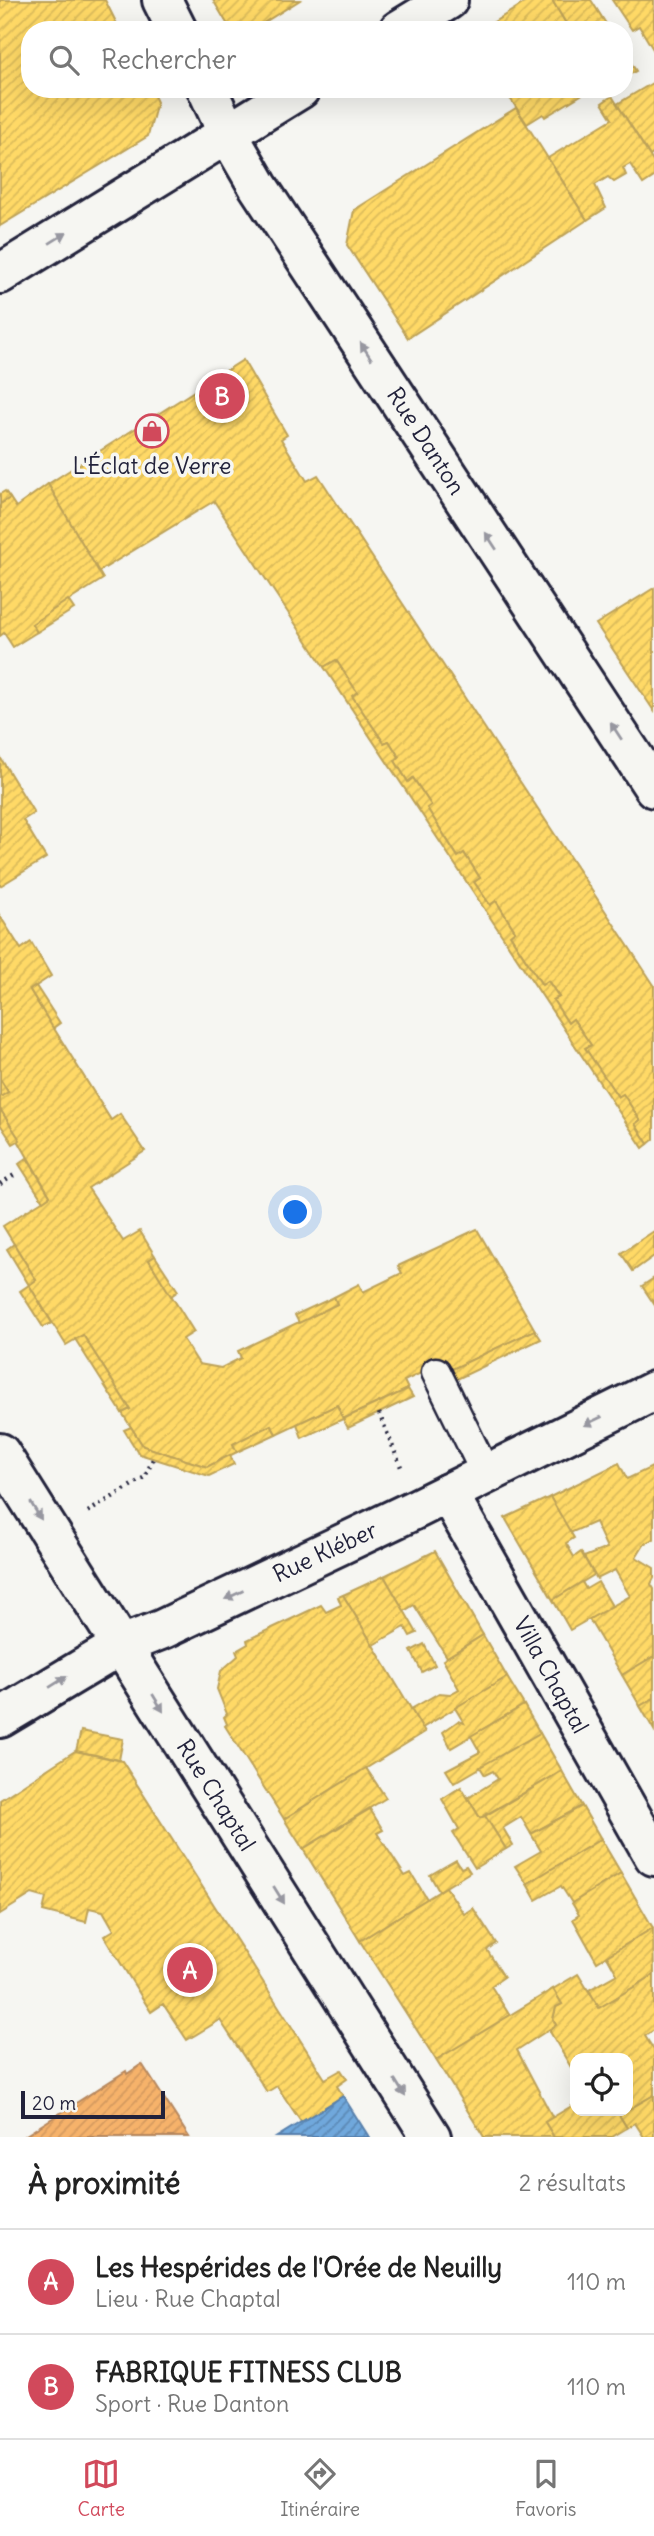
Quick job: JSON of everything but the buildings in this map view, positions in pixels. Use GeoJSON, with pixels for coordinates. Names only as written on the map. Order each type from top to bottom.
{"type":"FeatureCollection","features":[{"type":"Feature","properties":{"kind":"street"},"geometry":{"type":"LineString","coordinates":[[162,0],[172,21]]}},
{"type":"Feature","properties":{"kind":"street"},"geometry":{"type":"LineString","coordinates":[[413,21],[448,0]]}},
{"type":"Feature","properties":{"kind":"street","name":"Rue Danton"},"geometry":{"type":"LineString","coordinates":[[211,98],[228,135],[258,186],[654,788]]}},
{"type":"Feature","properties":{"kind":"street"},"geometry":{"type":"LineString","coordinates":[[0,274],[286,98]]}},
{"type":"Feature","properties":{"kind":"street","name":"Rue Kléber"},"geometry":{"type":"LineString","coordinates":[[0,1718],[122,1645],[163,1629],[654,1391]]}},
{"type":"Feature","properties":{"kind":"street","name":"Rue Chaptal"},"geometry":{"type":"LineString","coordinates":[[0,1453],[431,2137]]}},
{"type":"Feature","properties":{"kind":"street","name":"Villa Chaptal"},"geometry":{"type":"LineString","coordinates":[[433,1500],[654,1856]]}},
{"type":"Feature","properties":{"kind":"lane"},"geometry":{"type":"LineString","coordinates":[[436,1372],[486,1474]]}},
{"type":"Feature","properties":{"kind":"path"},"geometry":{"type":"LineString","coordinates":[[0,1184],[16,1174]]}},
{"type":"Feature","properties":{"kind":"path"},"geometry":{"type":"LineString","coordinates":[[379,1413],[433,1500]]}},
{"type":"Feature","properties":{"kind":"path"},"geometry":{"type":"LineString","coordinates":[[51,1534],[145,1477],[153,1459]]}},
{"type":"Feature","properties":{"kind":"place","name":"FABRIQUE FITNESS CLUB"},"geometry":{"type":"Point","coordinates":[222,396]}},
{"type":"Feature","properties":{"kind":"place","name":"L'Éclat de Verre"},"geometry":{"type":"Point","coordinates":[152,431]}},
{"type":"Feature","properties":{"kind":"place","name":"Les Hespérides de l'Orée de Neuilly"},"geometry":{"type":"Point","coordinates":[190,1970]}}]}
